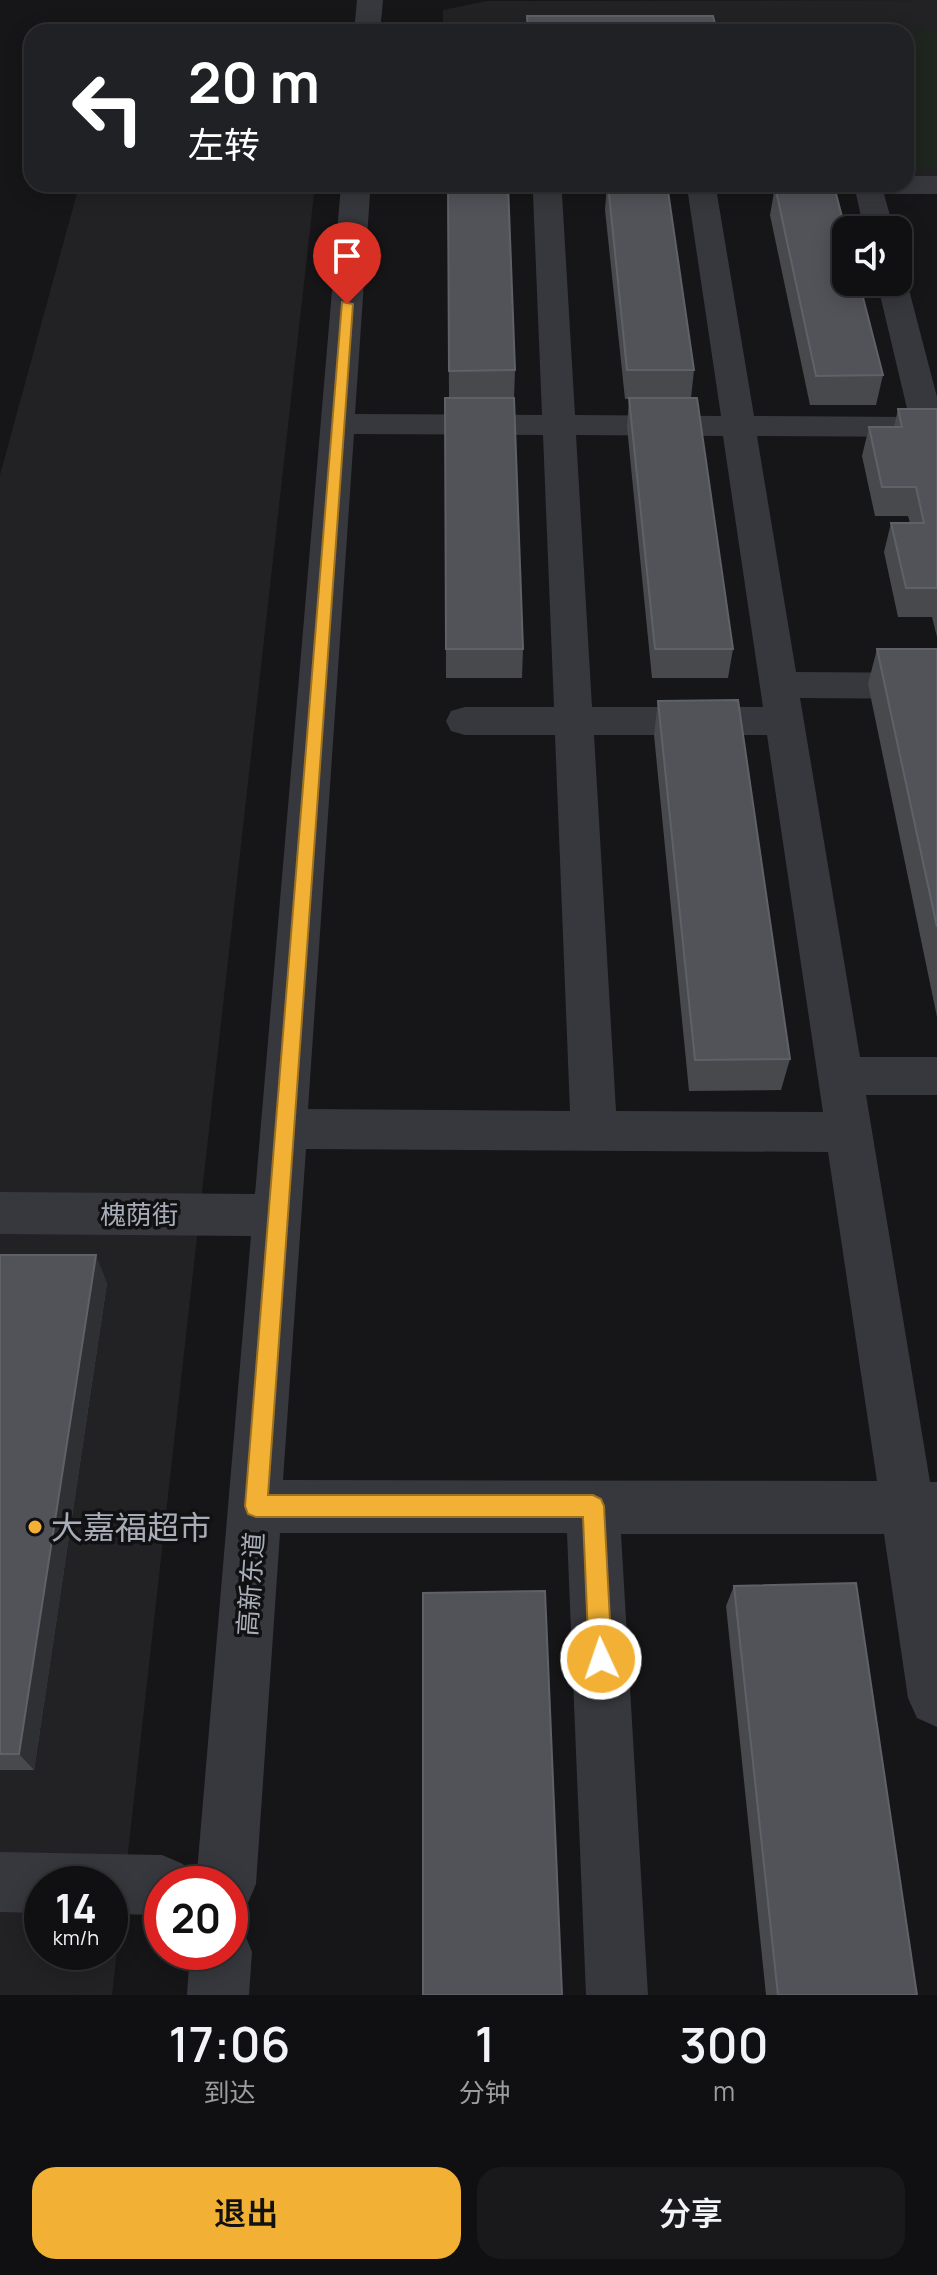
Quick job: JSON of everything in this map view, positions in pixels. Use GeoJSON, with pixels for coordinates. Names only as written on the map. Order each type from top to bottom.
{"type":"FeatureCollection","features":[{"type":"Feature","properties":{"kind":"street"},"geometry":{"type":"LineString","coordinates":[[368,24],[370,0]]}},
{"type":"Feature","properties":{"kind":"street"},"geometry":{"type":"LineString","coordinates":[[914,185],[937,185]]}},
{"type":"Feature","properties":{"kind":"street","name":"高新东道"},"geometry":{"type":"LineString","coordinates":[[227,1866],[355,192]]}},
{"type":"Feature","properties":{"kind":"street"},"geometry":{"type":"LineString","coordinates":[[547,192],[594,1131]]}},
{"type":"Feature","properties":{"kind":"street"},"geometry":{"type":"LineString","coordinates":[[702,192],[849,1132],[922,1508],[937,1698]]}},
{"type":"Feature","properties":{"kind":"street"},"geometry":{"type":"LineString","coordinates":[[870,192],[876,216]]}},
{"type":"Feature","properties":{"kind":"street"},"geometry":{"type":"LineString","coordinates":[[338,424],[932,427],[896,296]]}},
{"type":"Feature","properties":{"kind":"street"},"geometry":{"type":"LineString","coordinates":[[465,721],[576,721],[937,686]]}},
{"type":"Feature","properties":{"kind":"street"},"geometry":{"type":"LineString","coordinates":[[840,1076],[937,1076]]}},
{"type":"Feature","properties":{"kind":"street"},"geometry":{"type":"LineString","coordinates":[[283,1129],[849,1132]]}},
{"type":"Feature","properties":{"kind":"street","name":"槐荫街"},"geometry":{"type":"LineString","coordinates":[[0,1213],[278,1215]]}},
{"type":"Feature","properties":{"kind":"street"},"geometry":{"type":"LineString","coordinates":[[256,1506],[922,1508]]}},
{"type":"Feature","properties":{"kind":"street"},"geometry":{"type":"LineString","coordinates":[[593,1506],[617,1995]]}},
{"type":"Feature","properties":{"kind":"street"},"geometry":{"type":"LineString","coordinates":[[0,1882],[144,1885]]}},
{"type":"Feature","properties":{"kind":"street"},"geometry":{"type":"LineString","coordinates":[[218,1995],[220,1970]]}},
{"type":"Feature","properties":{"kind":"shaded area"},"geometry":{"type":"Polygon","coordinates":[[[937,0],[937,177],[914,177],[914,24],[443,24],[443,10],[487,1],[937,0]]]}},
{"type":"Feature","properties":{"kind":"shaded area"},"geometry":{"type":"Polygon","coordinates":[[[914,30],[937,30],[937,169],[914,169],[914,30]]]}},
{"type":"Feature","properties":{"kind":"shaded area"},"geometry":{"type":"Polygon","coordinates":[[[77,193],[314,194],[126,1866],[24,1866],[24,1970],[115,1970],[112,1995],[0,1995],[0,475],[77,193]]]}},
{"type":"Feature","properties":{"kind":"building"},"geometry":{"type":"Polygon","coordinates":[[[527,16],[713,16],[715,24],[528,24],[527,16]]]}},
{"type":"Feature","properties":{"kind":"building"},"geometry":{"type":"Polygon","coordinates":[[[448,192],[508,192],[515,370],[449,371],[448,192]]]}},
{"type":"Feature","properties":{"kind":"building"},"geometry":{"type":"Polygon","coordinates":[[[609,192],[668,192],[694,370],[627,370],[609,192]]]}},
{"type":"Feature","properties":{"kind":"building"},"geometry":{"type":"Polygon","coordinates":[[[776,192],[836,192],[842,216],[832,216],[832,296],[863,296],[883,375],[816,376],[776,192]]]}},
{"type":"Feature","properties":{"kind":"building"},"geometry":{"type":"Polygon","coordinates":[[[445,398],[514,398],[523,649],[446,649],[445,398]]]}},
{"type":"Feature","properties":{"kind":"building"},"geometry":{"type":"Polygon","coordinates":[[[629,398],[697,398],[733,649],[655,649],[629,398]]]}},
{"type":"Feature","properties":{"kind":"building"},"geometry":{"type":"Polygon","coordinates":[[[898,409],[937,409],[937,588],[906,588],[891,523],[924,523],[916,487],[882,487],[869,427],[902,427],[898,409]]]}},
{"type":"Feature","properties":{"kind":"building"},"geometry":{"type":"Polygon","coordinates":[[[877,649],[937,649],[937,927],[877,649]]]}},
{"type":"Feature","properties":{"kind":"building"},"geometry":{"type":"Polygon","coordinates":[[[738,700],[790,1059],[695,1060],[658,701],[738,700]]]}},
{"type":"Feature","properties":{"kind":"building","name":"大嘉福超市"},"geometry":{"type":"Polygon","coordinates":[[[0,1255],[96,1255],[19,1754],[0,1754],[0,1255]]]}},
{"type":"Feature","properties":{"kind":"building"},"geometry":{"type":"Polygon","coordinates":[[[856,1583],[917,1995],[778,1995],[734,1586],[856,1583]]]}},
{"type":"Feature","properties":{"kind":"building"},"geometry":{"type":"Polygon","coordinates":[[[545,1591],[562,1995],[423,1995],[423,1593],[545,1591]]]}},
{"type":"Feature","properties":{"kind":"place","name":"大嘉福超市"},"geometry":{"type":"Point","coordinates":[35,1527]}},
{"type":"Feature","properties":{"kind":"route"},"geometry":{"type":"LineString","coordinates":[[347,304],[256,1506],[593,1506],[601,1659]]}}]}
